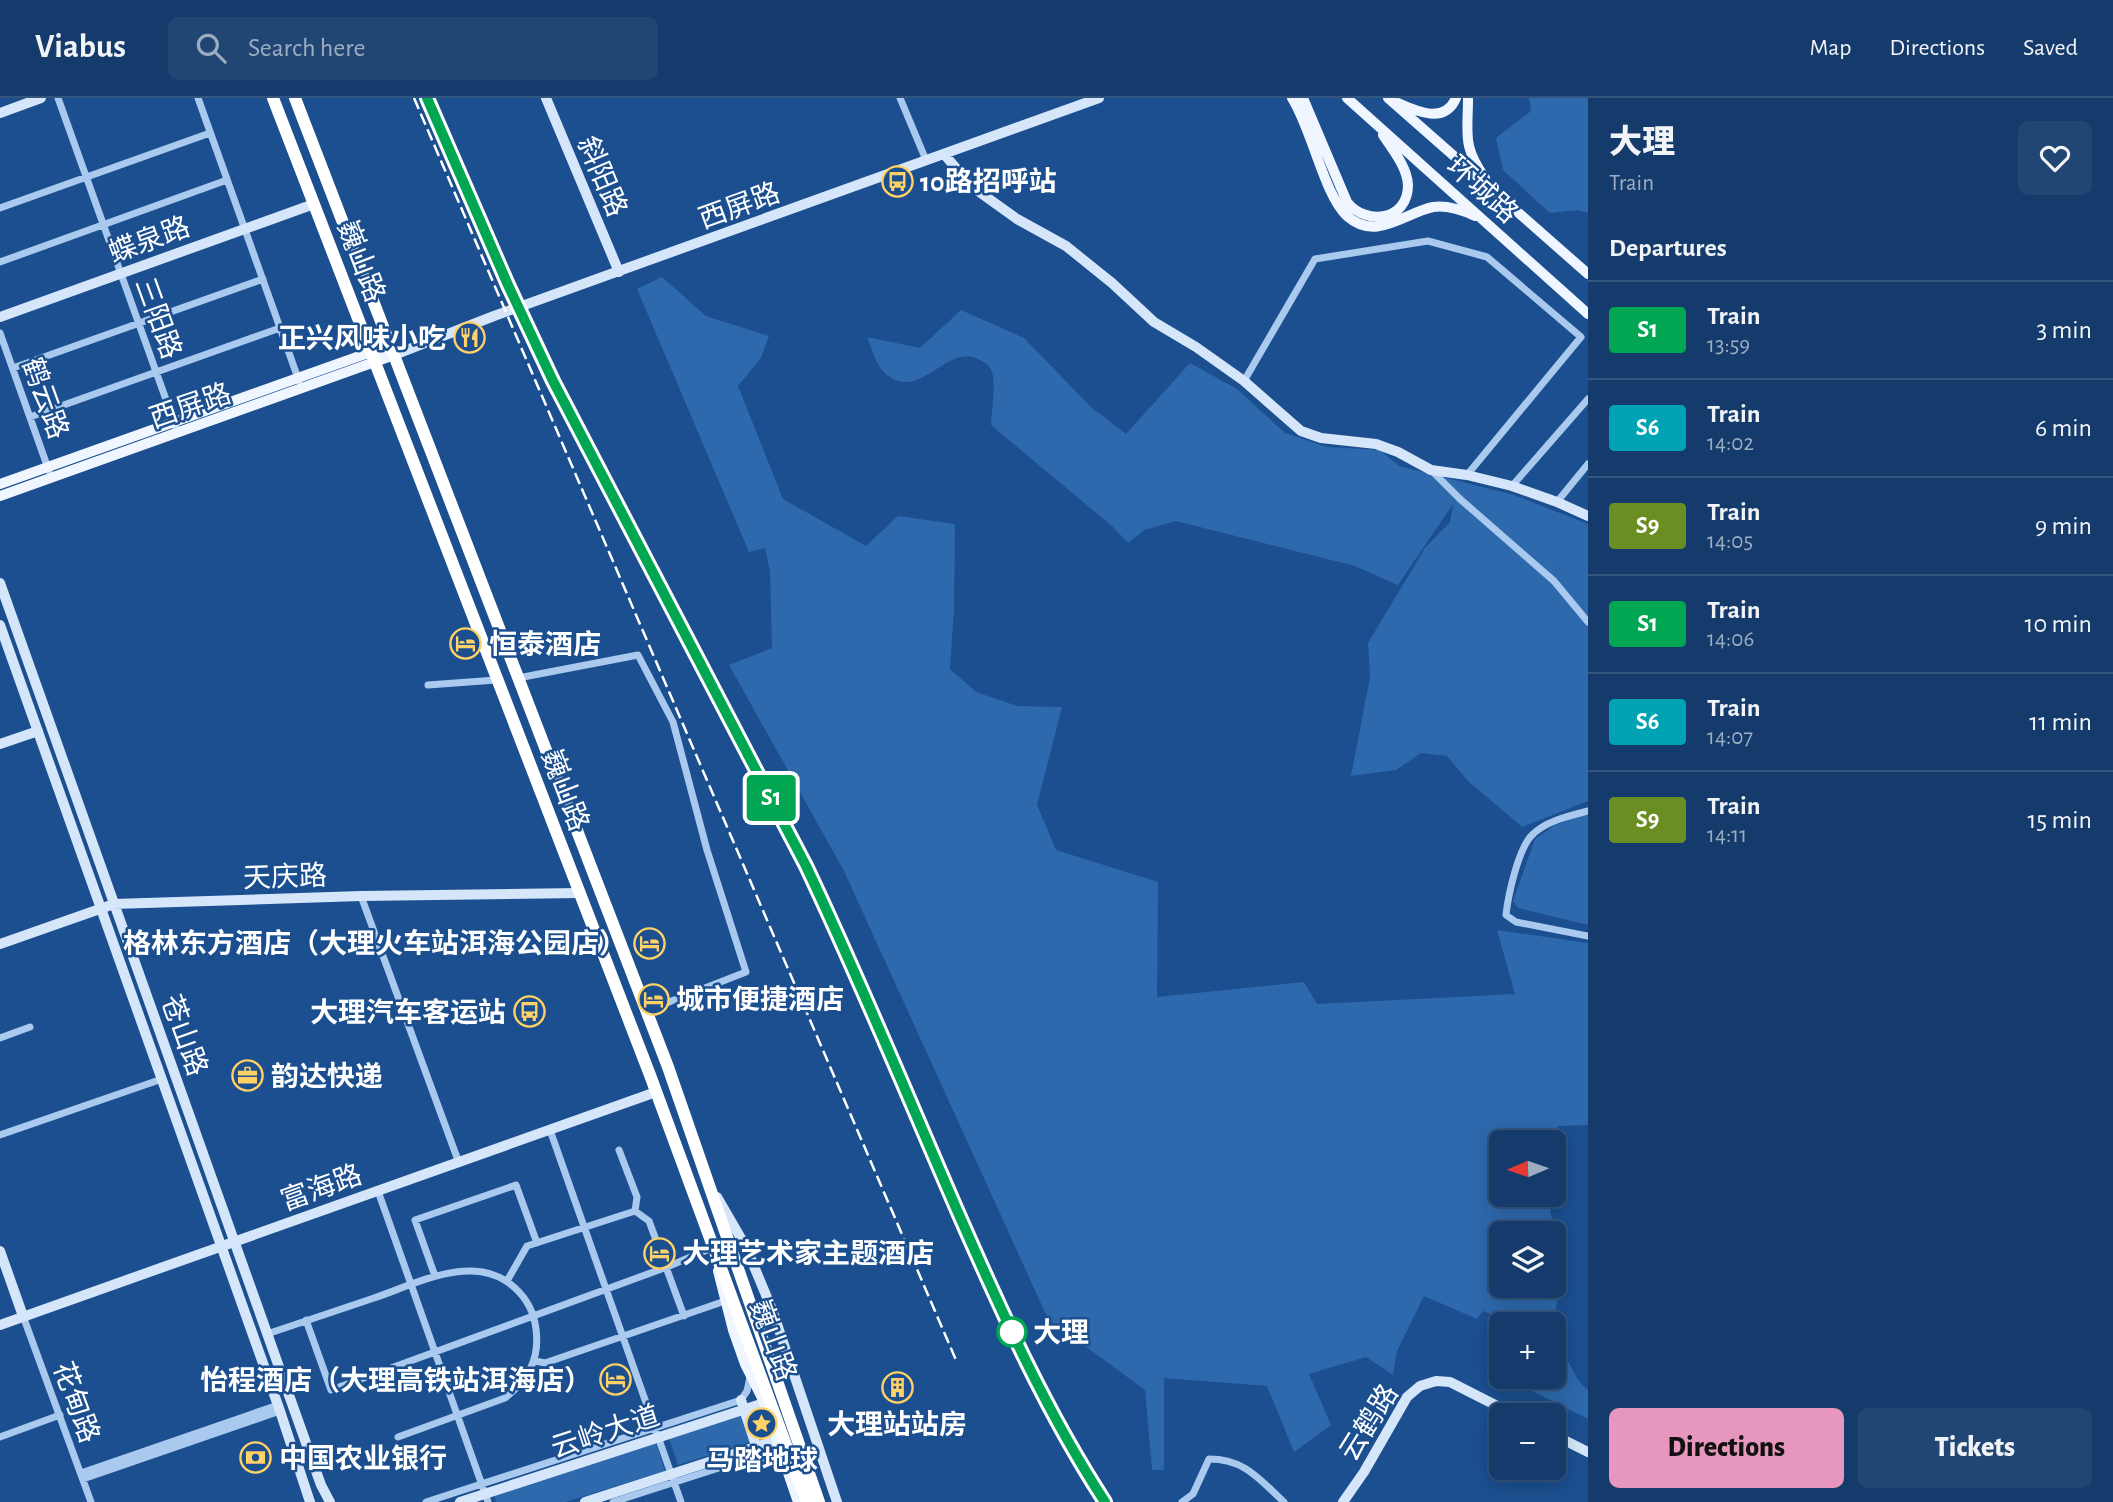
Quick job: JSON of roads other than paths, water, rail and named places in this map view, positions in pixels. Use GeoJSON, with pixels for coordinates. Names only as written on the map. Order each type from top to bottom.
{"type":"FeatureCollection","features":[{"type":"Feature","properties":{"kind":"highway","name":"巍山路"},"geometry":{"type":"LineString","coordinates":[[273,98],[656,1092],[807,1502]]}},
{"type":"Feature","properties":{"kind":"highway","name":"巍山路"},"geometry":{"type":"LineString","coordinates":[[295,98],[646,1010],[819,1502]]}},
{"type":"Feature","properties":{"kind":"highway"},"geometry":{"type":"LineString","coordinates":[[496,680],[518,678]]}},
{"type":"Feature","properties":{"kind":"main road"},"geometry":{"type":"LineString","coordinates":[[1292,98],[1306,123],[1334,197],[1342,210],[1354,221],[1368,226],[1384,226],[1425,210],[1441,207],[1460,210],[1486,222]]}},
{"type":"Feature","properties":{"kind":"main road"},"geometry":{"type":"LineString","coordinates":[[1303,98],[1347,202],[1361,214],[1381,218],[1401,206],[1406,198],[1408,185],[1401,163],[1367,116]]}},
{"type":"Feature","properties":{"kind":"main road","name":"环城路"},"geometry":{"type":"LineString","coordinates":[[1347,98],[1588,314]]}},
{"type":"Feature","properties":{"kind":"main road"},"geometry":{"type":"LineString","coordinates":[[1389,98],[1418,111],[1436,114],[1447,110],[1456,98]]}},
{"type":"Feature","properties":{"kind":"main road","name":"环城路"},"geometry":{"type":"LineString","coordinates":[[1389,98],[1588,274]]}},
{"type":"Feature","properties":{"kind":"main road"},"geometry":{"type":"LineString","coordinates":[[1468,98],[1466,131],[1469,148],[1480,172],[1503,200]]}},
{"type":"Feature","properties":{"kind":"main road","name":"西屏路"},"geometry":{"type":"LineString","coordinates":[[0,484],[50,472],[373,358],[394,355]]}},
{"type":"Feature","properties":{"kind":"main road","name":"西屏路"},"geometry":{"type":"LineString","coordinates":[[0,496],[50,472]]}},
{"type":"Feature","properties":{"kind":"main road"},"geometry":{"type":"LineString","coordinates":[[714,1247],[725,1301],[749,1373],[764,1403],[799,1502]]}},
{"type":"Feature","properties":{"kind":"street"},"geometry":{"type":"LineString","coordinates":[[0,113],[41,98]]}},
{"type":"Feature","properties":{"kind":"street","name":"三阳路"},"geometry":{"type":"LineString","coordinates":[[58,98],[176,428]]}},
{"type":"Feature","properties":{"kind":"street"},"geometry":{"type":"LineString","coordinates":[[198,98],[300,384]]}},
{"type":"Feature","properties":{"kind":"street","name":"斜阳路"},"geometry":{"type":"LineString","coordinates":[[546,98],[620,272]]}},
{"type":"Feature","properties":{"kind":"street"},"geometry":{"type":"LineString","coordinates":[[900,98],[926,160]]}},
{"type":"Feature","properties":{"kind":"street","name":"西屏路"},"geometry":{"type":"LineString","coordinates":[[394,355],[494,316],[1099,98]]}},
{"type":"Feature","properties":{"kind":"street"},"geometry":{"type":"LineString","coordinates":[[0,208],[210,133]]}},
{"type":"Feature","properties":{"kind":"street"},"geometry":{"type":"LineString","coordinates":[[944,154],[971,186],[1017,219],[1066,246],[1154,322],[1196,347],[1244,381],[1300,431],[1321,438],[1376,444],[1398,452],[1431,470],[1460,499],[1554,581],[1588,622]]}},
{"type":"Feature","properties":{"kind":"street"},"geometry":{"type":"LineString","coordinates":[[0,262],[227,180]]}},
{"type":"Feature","properties":{"kind":"street","name":"蝶泉路"},"geometry":{"type":"LineString","coordinates":[[0,317],[314,204]]}},
{"type":"Feature","properties":{"kind":"street"},"geometry":{"type":"LineString","coordinates":[[1244,381],[1315,258],[1428,241],[1488,257],[1581,337],[1467,475]]}},
{"type":"Feature","properties":{"kind":"street"},"geometry":{"type":"LineString","coordinates":[[13,368],[263,279]]}},
{"type":"Feature","properties":{"kind":"street"},"geometry":{"type":"LineString","coordinates":[[30,417],[280,328]]}},
{"type":"Feature","properties":{"kind":"street","name":"鹤云路"},"geometry":{"type":"LineString","coordinates":[[0,333],[50,472]]}},
{"type":"Feature","properties":{"kind":"street"},"geometry":{"type":"LineString","coordinates":[[1512,486],[1588,399]]}},
{"type":"Feature","properties":{"kind":"street"},"geometry":{"type":"LineString","coordinates":[[1557,502],[1588,464]]}},
{"type":"Feature","properties":{"kind":"street"},"geometry":{"type":"LineString","coordinates":[[1431,470],[1512,486],[1588,516]]}},
{"type":"Feature","properties":{"kind":"street"},"geometry":{"type":"LineString","coordinates":[[1581,472],[1588,478]]}},
{"type":"Feature","properties":{"kind":"street","name":"苍山路"},"geometry":{"type":"LineString","coordinates":[[0,583],[321,1485],[330,1502]]}},
{"type":"Feature","properties":{"kind":"street","name":"苍山路"},"geometry":{"type":"LineString","coordinates":[[0,627],[279,1408],[310,1502]]}},
{"type":"Feature","properties":{"kind":"street"},"geometry":{"type":"LineString","coordinates":[[518,678],[638,655],[673,722],[707,850],[746,972],[646,1010]]}},
{"type":"Feature","properties":{"kind":"street"},"geometry":{"type":"LineString","coordinates":[[428,685],[496,680]]}},
{"type":"Feature","properties":{"kind":"street"},"geometry":{"type":"LineString","coordinates":[[0,744],[38,731]]}},
{"type":"Feature","properties":{"kind":"street"},"geometry":{"type":"LineString","coordinates":[[1588,811],[1555,820],[1531,836],[1507,897],[1506,915],[1516,922],[1588,936]]}},
{"type":"Feature","properties":{"kind":"street","name":"天庆路"},"geometry":{"type":"LineString","coordinates":[[0,944],[114,905],[361,896],[579,894]]}},
{"type":"Feature","properties":{"kind":"street"},"geometry":{"type":"LineString","coordinates":[[361,896],[459,1163]]}},
{"type":"Feature","properties":{"kind":"street"},"geometry":{"type":"LineString","coordinates":[[0,1038],[30,1027]]}},
{"type":"Feature","properties":{"kind":"street"},"geometry":{"type":"LineString","coordinates":[[0,1135],[162,1079]]}},
{"type":"Feature","properties":{"kind":"street","name":"富海路"},"geometry":{"type":"LineString","coordinates":[[0,1325],[656,1092]]}},
{"type":"Feature","properties":{"kind":"street"},"geometry":{"type":"LineString","coordinates":[[550,1130],[681,1502]]}},
{"type":"Feature","properties":{"kind":"street"},"geometry":{"type":"LineString","coordinates":[[620,1150],[637,1197],[635,1210]]}},
{"type":"Feature","properties":{"kind":"street"},"geometry":{"type":"LineString","coordinates":[[706,1177],[758,1273],[837,1502]]}},
{"type":"Feature","properties":{"kind":"street"},"geometry":{"type":"LineString","coordinates":[[435,1276],[415,1220],[516,1185],[537,1243]]}},
{"type":"Feature","properties":{"kind":"street"},"geometry":{"type":"LineString","coordinates":[[378,1191],[485,1493],[426,1502]]}},
{"type":"Feature","properties":{"kind":"street"},"geometry":{"type":"LineString","coordinates":[[507,1281],[527,1247],[635,1210]]}},
{"type":"Feature","properties":{"kind":"street"},"geometry":{"type":"LineString","coordinates":[[635,1210],[649,1221],[684,1316]]}},
{"type":"Feature","properties":{"kind":"street"},"geometry":{"type":"LineString","coordinates":[[306,1320],[331,1390],[667,1267],[714,1247]]}},
{"type":"Feature","properties":{"kind":"street"},"geometry":{"type":"LineString","coordinates":[[0,1251],[23,1317]]}},
{"type":"Feature","properties":{"kind":"street"},"geometry":{"type":"LineString","coordinates":[[267,1334],[435,1276],[474,1271],[507,1281],[523,1295],[534,1315],[537,1335],[535,1361],[519,1387],[505,1398],[398,1437]]}},
{"type":"Feature","properties":{"kind":"street"},"geometry":{"type":"LineString","coordinates":[[535,1361],[545,1363],[725,1301]]}},
{"type":"Feature","properties":{"kind":"street","name":"花甸路"},"geometry":{"type":"LineString","coordinates":[[23,1317],[91,1502]]}},
{"type":"Feature","properties":{"kind":"street"},"geometry":{"type":"LineString","coordinates":[[749,1373],[742,1405],[758,1451],[790,1476]]}},
{"type":"Feature","properties":{"kind":"street","name":"云鹤路"},"geometry":{"type":"LineString","coordinates":[[1343,1502],[1364,1472],[1406,1398],[1420,1386],[1436,1381],[1450,1382],[1491,1403]]}},
{"type":"Feature","properties":{"kind":"street","name":"云岭大道"},"geometry":{"type":"LineString","coordinates":[[460,1502],[656,1433],[742,1405],[764,1403]]}},
{"type":"Feature","properties":{"kind":"street"},"geometry":{"type":"LineString","coordinates":[[82,1476],[279,1408]]}},
{"type":"Feature","properties":{"kind":"street"},"geometry":{"type":"LineString","coordinates":[[0,1437],[60,1415]]}},
{"type":"Feature","properties":{"kind":"street"},"geometry":{"type":"LineString","coordinates":[[585,1502],[758,1451],[777,1440]]}},
{"type":"Feature","properties":{"kind":"street"},"geometry":{"type":"LineString","coordinates":[[1566,1441],[1588,1452]]}},
{"type":"Feature","properties":{"kind":"street"},"geometry":{"type":"LineString","coordinates":[[1182,1502],[1193,1494],[1209,1459],[1224,1459],[1239,1463],[1284,1502]]}},
{"type":"Feature","properties":{"kind":"street"},"geometry":{"type":"LineString","coordinates":[[613,1502],[672,1478]]}},
{"type":"Feature","properties":{"kind":"railway"},"geometry":{"type":"LineString","coordinates":[[414,98],[956,1360]]}},
{"type":"Feature","properties":{"kind":"railway"},"geometry":{"type":"LineString","coordinates":[[427,98],[507,285],[553,381],[806,866],[1023,1356],[1062,1430],[1105,1502]]}},
{"type":"Feature","properties":{"kind":"train","name":"S1"},"geometry":{"type":"LineString","coordinates":[[427,98],[528,331],[806,866],[1026,1362],[1075,1454],[1105,1502]]}},
{"type":"Feature","properties":{"kind":"place","name":"10路招呼站"},"geometry":{"type":"Point","coordinates":[897,181]}},
{"type":"Feature","properties":{"kind":"place","name":"正兴风味小吃"},"geometry":{"type":"Point","coordinates":[469,338]}},
{"type":"Feature","properties":{"kind":"place","name":"恒泰酒店"},"geometry":{"type":"Point","coordinates":[466,644]}},
{"type":"Feature","properties":{"kind":"place","name":"格林东方酒店（大理火车站洱海公园店）"},"geometry":{"type":"Point","coordinates":[650,943]}},
{"type":"Feature","properties":{"kind":"place","name":"城市便捷酒店"},"geometry":{"type":"Point","coordinates":[653,999]}},
{"type":"Feature","properties":{"kind":"place","name":"大理汽车客运站"},"geometry":{"type":"Point","coordinates":[529,1012]}},
{"type":"Feature","properties":{"kind":"place","name":"韵达快递"},"geometry":{"type":"Point","coordinates":[248,1076]}},
{"type":"Feature","properties":{"kind":"place","name":"大理艺术家主题酒店"},"geometry":{"type":"Point","coordinates":[659,1253]}},
{"type":"Feature","properties":{"kind":"place","name":"大理"},"geometry":{"type":"Point","coordinates":[1012,1332]}},
{"type":"Feature","properties":{"kind":"place","name":"怡程酒店（大理高铁站洱海店）"},"geometry":{"type":"Point","coordinates":[615,1380]}},
{"type":"Feature","properties":{"kind":"place","name":"大理站站房"},"geometry":{"type":"Point","coordinates":[897,1387]}},
{"type":"Feature","properties":{"kind":"place","name":"马踏地球"},"geometry":{"type":"Point","coordinates":[762,1423]}},
{"type":"Feature","properties":{"kind":"place","name":"中国农业银行"},"geometry":{"type":"Point","coordinates":[256,1458]}}]}
